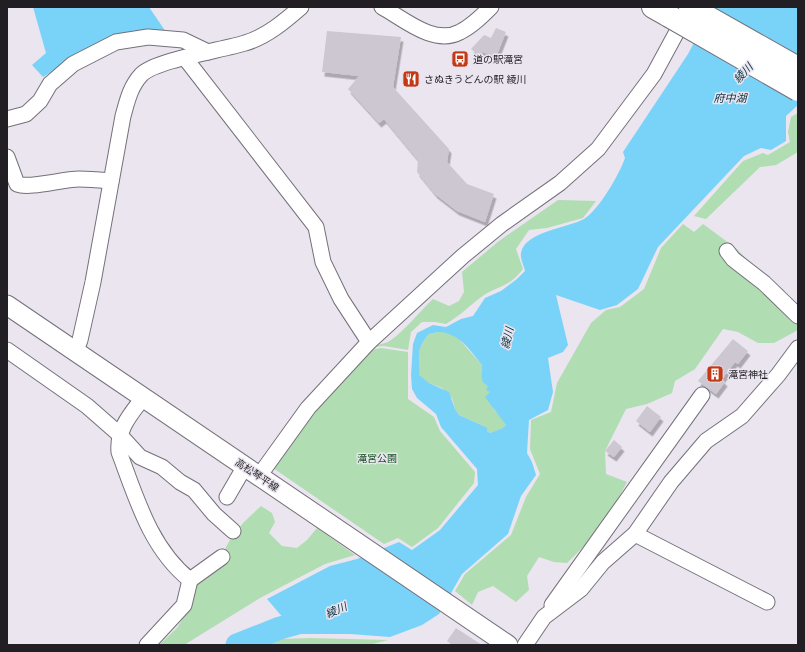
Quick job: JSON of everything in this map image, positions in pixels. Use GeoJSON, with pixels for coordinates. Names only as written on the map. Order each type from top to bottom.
{"type":"FeatureCollection","features":[{"type":"Feature","properties":{"kind":"highway"},"geometry":{"type":"LineString","coordinates":[[690,7],[798,68]]}},
{"type":"Feature","properties":{"kind":"highway"},"geometry":{"type":"LineString","coordinates":[[661,11],[798,90]]}},
{"type":"Feature","properties":{"kind":"main road","name":"高松琴平線"},"geometry":{"type":"LineString","coordinates":[[7,305],[508,645]]}},
{"type":"Feature","properties":{"kind":"street"},"geometry":{"type":"LineString","coordinates":[[76,351],[80,340],[93,282],[123,116],[130,93],[135,83],[148,70],[185,58],[246,43],[261,37],[302,7]]}},
{"type":"Feature","properties":{"kind":"street"},"geometry":{"type":"LineString","coordinates":[[382,7],[421,30],[446,36],[461,32],[491,7]]}},
{"type":"Feature","properties":{"kind":"street"},"geometry":{"type":"LineString","coordinates":[[227,497],[369,342],[463,256],[502,224],[560,183],[598,149],[654,74],[690,7]]}},
{"type":"Feature","properties":{"kind":"street"},"geometry":{"type":"LineString","coordinates":[[7,119],[26,114],[40,101],[50,84],[73,64],[116,42],[148,37],[183,40],[208,52]]}},
{"type":"Feature","properties":{"kind":"street"},"geometry":{"type":"LineString","coordinates":[[185,58],[316,227],[323,262],[341,300],[369,342]]}},
{"type":"Feature","properties":{"kind":"street"},"geometry":{"type":"LineString","coordinates":[[7,157],[17,184],[24,187],[79,179],[111,181]]}},
{"type":"Feature","properties":{"kind":"street"},"geometry":{"type":"LineString","coordinates":[[727,252],[733,259],[764,283],[798,316]]}},
{"type":"Feature","properties":{"kind":"street"},"geometry":{"type":"LineString","coordinates":[[544,617],[581,589],[603,562],[635,534],[671,482],[706,441],[742,416],[778,375],[798,348]]}},
{"type":"Feature","properties":{"kind":"street"},"geometry":{"type":"LineString","coordinates":[[7,350],[87,406],[119,434],[140,457],[162,467],[180,482],[194,490],[214,514],[233,531]]}},
{"type":"Feature","properties":{"kind":"street"},"geometry":{"type":"LineString","coordinates":[[525,645],[702,395]]}},
{"type":"Feature","properties":{"kind":"street"},"geometry":{"type":"LineString","coordinates":[[143,398],[119,434],[119,452],[141,511],[154,537],[176,568],[190,580]]}},
{"type":"Feature","properties":{"kind":"street"},"geometry":{"type":"LineString","coordinates":[[635,534],[767,602]]}},
{"type":"Feature","properties":{"kind":"street"},"geometry":{"type":"LineString","coordinates":[[147,645],[184,605],[190,580],[222,557]]}},
{"type":"Feature","properties":{"kind":"green space"},"geometry":{"type":"Polygon","coordinates":[[[798,113],[798,152],[776,165],[760,167],[706,219],[694,216],[743,161],[763,153],[768,155],[790,142],[788,132],[791,117],[798,113]]]}},
{"type":"Feature","properties":{"kind":"green space"},"geometry":{"type":"Polygon","coordinates":[[[558,200],[596,201],[583,218],[547,228],[529,230],[516,249],[523,269],[518,275],[509,282],[484,295],[446,324],[422,322],[411,332],[408,350],[384,346],[373,347],[388,342],[393,338],[405,328],[433,299],[449,306],[459,301],[464,292],[462,272],[499,241],[558,200]]]}},
{"type":"Feature","properties":{"kind":"green space"},"geometry":{"type":"Polygon","coordinates":[[[683,224],[694,232],[703,224],[737,249],[758,271],[784,290],[798,323],[798,330],[774,343],[758,343],[738,332],[723,329],[695,369],[675,381],[672,393],[647,404],[626,409],[605,451],[606,474],[627,482],[603,527],[567,563],[554,562],[539,557],[527,576],[529,590],[516,602],[493,586],[478,592],[472,605],[455,591],[465,574],[511,535],[526,497],[540,474],[530,449],[531,420],[551,412],[557,383],[591,323],[606,310],[620,307],[644,289],[661,248],[683,224]]]}},
{"type":"Feature","properties":{"kind":"green space"},"geometry":{"type":"Polygon","coordinates":[[[449,332],[458,338],[482,365],[491,392],[494,410],[500,415],[506,425],[504,428],[490,433],[487,431],[488,428],[459,415],[455,409],[452,398],[442,388],[429,383],[418,375],[420,349],[429,334],[449,332]]]}},
{"type":"Feature","properties":{"kind":"green space","name":"滝宮公園"},"geometry":{"type":"Polygon","coordinates":[[[381,348],[408,352],[408,399],[434,417],[440,431],[475,472],[474,483],[438,528],[412,547],[398,538],[384,544],[273,468],[307,422],[370,350],[381,348]]]}},
{"type":"Feature","properties":{"kind":"green space"},"geometry":{"type":"Polygon","coordinates":[[[261,506],[272,513],[275,522],[269,533],[282,546],[297,548],[307,540],[317,528],[355,555],[325,564],[260,598],[184,645],[159,645],[177,628],[190,606],[195,585],[224,551],[231,538],[244,522],[261,506]]]}},
{"type":"Feature","properties":{"kind":"green space"},"geometry":{"type":"Polygon","coordinates":[[[311,638],[388,640],[369,645],[268,645],[279,639],[311,638]]]}},
{"type":"Feature","properties":{"kind":"water"},"geometry":{"type":"Polygon","coordinates":[[[33,7],[149,7],[168,35],[79,54],[43,77],[32,65],[46,53],[33,7]]]}},
{"type":"Feature","properties":{"kind":"water","name":"府中湖"},"geometry":{"type":"Polygon","coordinates":[[[713,7],[798,7],[798,105],[786,116],[786,141],[771,150],[761,148],[744,156],[658,247],[638,289],[617,305],[600,310],[556,295],[568,345],[563,352],[548,358],[553,392],[548,410],[529,420],[527,453],[532,462],[536,475],[521,496],[508,534],[462,574],[439,614],[422,625],[390,637],[350,634],[297,634],[267,599],[330,566],[357,559],[399,542],[412,550],[440,530],[478,485],[477,469],[441,427],[436,414],[417,398],[412,389],[411,375],[413,344],[417,333],[433,325],[446,327],[461,319],[473,316],[485,298],[501,291],[525,271],[521,253],[524,246],[530,240],[548,231],[584,219],[596,208],[619,173],[625,158],[623,152],[688,54],[713,7]],[[439,332],[429,334],[425,340],[419,354],[419,375],[429,383],[449,392],[455,409],[459,415],[488,428],[487,431],[490,433],[503,428],[506,425],[485,397],[490,392],[486,390],[488,386],[482,379],[482,365],[464,343],[446,333],[439,332]]]}},
{"type":"Feature","properties":{"kind":"building"},"geometry":{"type":"Polygon","coordinates":[[[496,28],[506,32],[496,57],[482,52],[478,55],[471,49],[484,35],[491,38],[496,28]]]}},
{"type":"Feature","properties":{"kind":"building"},"geometry":{"type":"Polygon","coordinates":[[[327,31],[401,37],[393,87],[449,149],[447,162],[467,184],[494,194],[485,222],[457,211],[435,194],[417,172],[418,160],[384,119],[379,123],[348,89],[359,76],[322,72],[327,31]]]}},
{"type":"Feature","properties":{"kind":"building"},"geometry":{"type":"Polygon","coordinates":[[[733,339],[748,351],[738,364],[735,362],[722,379],[725,382],[716,394],[698,381],[733,339]]]}},
{"type":"Feature","properties":{"kind":"building"},"geometry":{"type":"Polygon","coordinates":[[[647,406],[661,417],[650,432],[636,421],[647,406]]]}},
{"type":"Feature","properties":{"kind":"building"},"geometry":{"type":"Polygon","coordinates":[[[614,440],[622,447],[614,457],[605,451],[614,440]]]}},
{"type":"Feature","properties":{"kind":"building"},"geometry":{"type":"Polygon","coordinates":[[[456,628],[482,645],[452,645],[447,641],[456,628]]]}},
{"type":"Feature","properties":{"kind":"waterway","name":"綾川"},"geometry":{"type":"LineString","coordinates":[[237,645],[280,628],[320,617]]}},
{"type":"Feature","properties":{"kind":"place","name":"道の駅滝宮"},"geometry":{"type":"Point","coordinates":[460,59]}},
{"type":"Feature","properties":{"kind":"place","name":"さぬきうどんの駅 綾川"},"geometry":{"type":"Point","coordinates":[411,79]}},
{"type":"Feature","properties":{"kind":"place","name":"滝宮神社"},"geometry":{"type":"Point","coordinates":[715,374]}}]}
